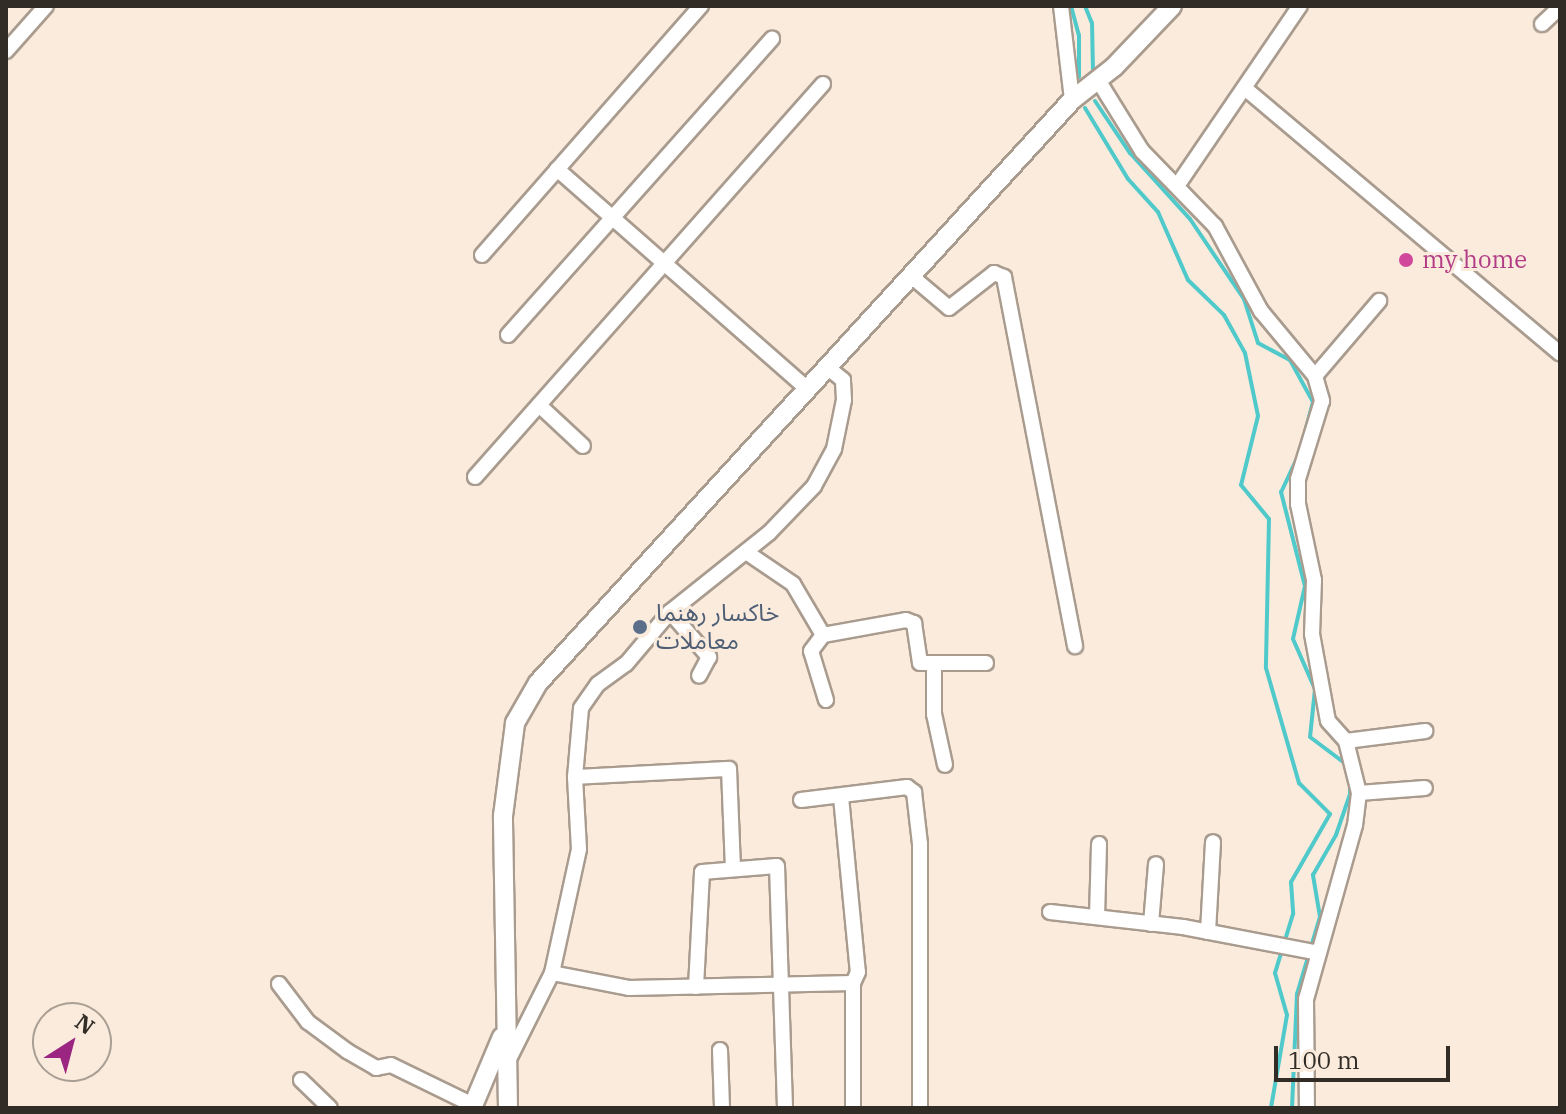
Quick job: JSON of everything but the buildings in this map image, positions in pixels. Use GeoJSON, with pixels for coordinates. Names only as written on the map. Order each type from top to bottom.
{"type":"FeatureCollection","features":[{"type":"Feature","properties":{"kind":"street"},"geometry":{"type":"LineString","coordinates":[[6,51],[46,6]]}},
{"type":"Feature","properties":{"kind":"street"},"geometry":{"type":"LineString","coordinates":[[482,255],[701,6]]}},
{"type":"Feature","properties":{"kind":"street"},"geometry":{"type":"LineString","coordinates":[[1061,6],[1072,100]]}},
{"type":"Feature","properties":{"kind":"street"},"geometry":{"type":"LineString","coordinates":[[508,1108],[503,816],[515,723],[538,683],[1072,100],[1098,80],[1172,6]]}},
{"type":"Feature","properties":{"kind":"street"},"geometry":{"type":"LineString","coordinates":[[1177,186],[1247,90],[1300,6]]}},
{"type":"Feature","properties":{"kind":"street"},"geometry":{"type":"LineString","coordinates":[[1542,24],[1560,7]]}},
{"type":"Feature","properties":{"kind":"street"},"geometry":{"type":"LineString","coordinates":[[508,335],[772,39]]}},
{"type":"Feature","properties":{"kind":"street"},"geometry":{"type":"LineString","coordinates":[[1098,80],[1142,151],[1215,226],[1274,331],[1303,356],[1315,376],[1322,401],[1298,479],[1298,504],[1314,580],[1312,634],[1328,721],[1346,741],[1359,793],[1306,999],[1307,1108]]}},
{"type":"Feature","properties":{"kind":"street"},"geometry":{"type":"LineString","coordinates":[[475,477],[823,84]]}},
{"type":"Feature","properties":{"kind":"street"},"geometry":{"type":"LineString","coordinates":[[1247,90],[1560,354]]}},
{"type":"Feature","properties":{"kind":"street"},"geometry":{"type":"LineString","coordinates":[[557,169],[806,388]]}},
{"type":"Feature","properties":{"kind":"street"},"geometry":{"type":"LineString","coordinates":[[910,275],[949,308],[994,273],[1004,277],[1075,646]]}},
{"type":"Feature","properties":{"kind":"street"},"geometry":{"type":"LineString","coordinates":[[1315,376],[1379,301]]}},
{"type":"Feature","properties":{"kind":"street"},"geometry":{"type":"LineString","coordinates":[[506,1064],[552,973],[579,849],[575,777],[581,708],[598,684],[626,664],[670,612],[746,552],[814,486],[834,449],[843,380],[826,366]]}},
{"type":"Feature","properties":{"kind":"street"},"geometry":{"type":"LineString","coordinates":[[539,405],[583,446]]}},
{"type":"Feature","properties":{"kind":"street"},"geometry":{"type":"LineString","coordinates":[[746,552],[793,584],[823,635]]}},
{"type":"Feature","properties":{"kind":"street"},"geometry":{"type":"LineString","coordinates":[[670,612],[709,657],[699,676]]}},
{"type":"Feature","properties":{"kind":"street"},"geometry":{"type":"LineString","coordinates":[[826,700],[811,651],[823,635],[911,620],[919,661],[934,666],[986,663]]}},
{"type":"Feature","properties":{"kind":"street"},"geometry":{"type":"LineString","coordinates":[[934,666],[934,714],[945,765]]}},
{"type":"Feature","properties":{"kind":"street"},"geometry":{"type":"LineString","coordinates":[[1346,741],[1425,731]]}},
{"type":"Feature","properties":{"kind":"street"},"geometry":{"type":"LineString","coordinates":[[575,777],[729,769],[733,868]]}},
{"type":"Feature","properties":{"kind":"street"},"geometry":{"type":"LineString","coordinates":[[801,800],[907,787],[914,792],[920,844],[920,1108]]}},
{"type":"Feature","properties":{"kind":"street"},"geometry":{"type":"LineString","coordinates":[[1359,793],[1425,788]]}},
{"type":"Feature","properties":{"kind":"street"},"geometry":{"type":"LineString","coordinates":[[841,797],[858,972],[853,983],[853,1108]]}},
{"type":"Feature","properties":{"kind":"street"},"geometry":{"type":"LineString","coordinates":[[1208,932],[1213,842]]}},
{"type":"Feature","properties":{"kind":"street"},"geometry":{"type":"LineString","coordinates":[[1097,917],[1099,844]]}},
{"type":"Feature","properties":{"kind":"street"},"geometry":{"type":"LineString","coordinates":[[1151,924],[1156,864]]}},
{"type":"Feature","properties":{"kind":"street"},"geometry":{"type":"LineString","coordinates":[[696,987],[702,872],[779,868],[785,1108]]}},
{"type":"Feature","properties":{"kind":"street"},"geometry":{"type":"LineString","coordinates":[[1050,912],[1208,932],[1319,953]]}},
{"type":"Feature","properties":{"kind":"street"},"geometry":{"type":"LineString","coordinates":[[552,973],[629,988],[853,983]]}},
{"type":"Feature","properties":{"kind":"street"},"geometry":{"type":"LineString","coordinates":[[279,984],[308,1022],[347,1051],[376,1068],[391,1065],[473,1107],[505,1029]]}},
{"type":"Feature","properties":{"kind":"street"},"geometry":{"type":"LineString","coordinates":[[720,1050],[722,1108]]}},
{"type":"Feature","properties":{"kind":"street"},"geometry":{"type":"LineString","coordinates":[[301,1080],[330,1108]]}},
{"type":"Feature","properties":{"kind":"waterway"},"geometry":{"type":"LineString","coordinates":[[1071,6],[1079,35],[1079,77]]}},
{"type":"Feature","properties":{"kind":"waterway"},"geometry":{"type":"LineString","coordinates":[[1085,6],[1092,23],[1093,69]]}},
{"type":"Feature","properties":{"kind":"waterway"},"geometry":{"type":"LineString","coordinates":[[1095,101],[1130,153],[1190,219],[1244,299],[1258,343],[1290,360],[1313,402],[1305,432]]}},
{"type":"Feature","properties":{"kind":"waterway"},"geometry":{"type":"LineString","coordinates":[[1085,108],[1128,179],[1158,212],[1188,280],[1224,315],[1245,353],[1258,416],[1241,485],[1269,519],[1266,668],[1299,783],[1330,814],[1291,882],[1293,914],[1275,973],[1287,1015],[1271,1108]]}},
{"type":"Feature","properties":{"kind":"waterway"},"geometry":{"type":"LineString","coordinates":[[1298,456],[1281,492],[1305,586],[1293,639],[1315,689],[1310,737],[1346,764]]}},
{"type":"Feature","properties":{"kind":"waterway"},"geometry":{"type":"LineString","coordinates":[[1292,1108],[1297,994],[1320,917],[1313,875],[1336,835],[1350,794],[1350,780]]}},
{"type":"Feature","properties":{"kind":"place","name":"my home"},"geometry":{"type":"Point","coordinates":[1406,260]}},
{"type":"Feature","properties":{"kind":"place","name":"خاکسار رهنما معاملات"},"geometry":{"type":"Point","coordinates":[640,627]}}]}
